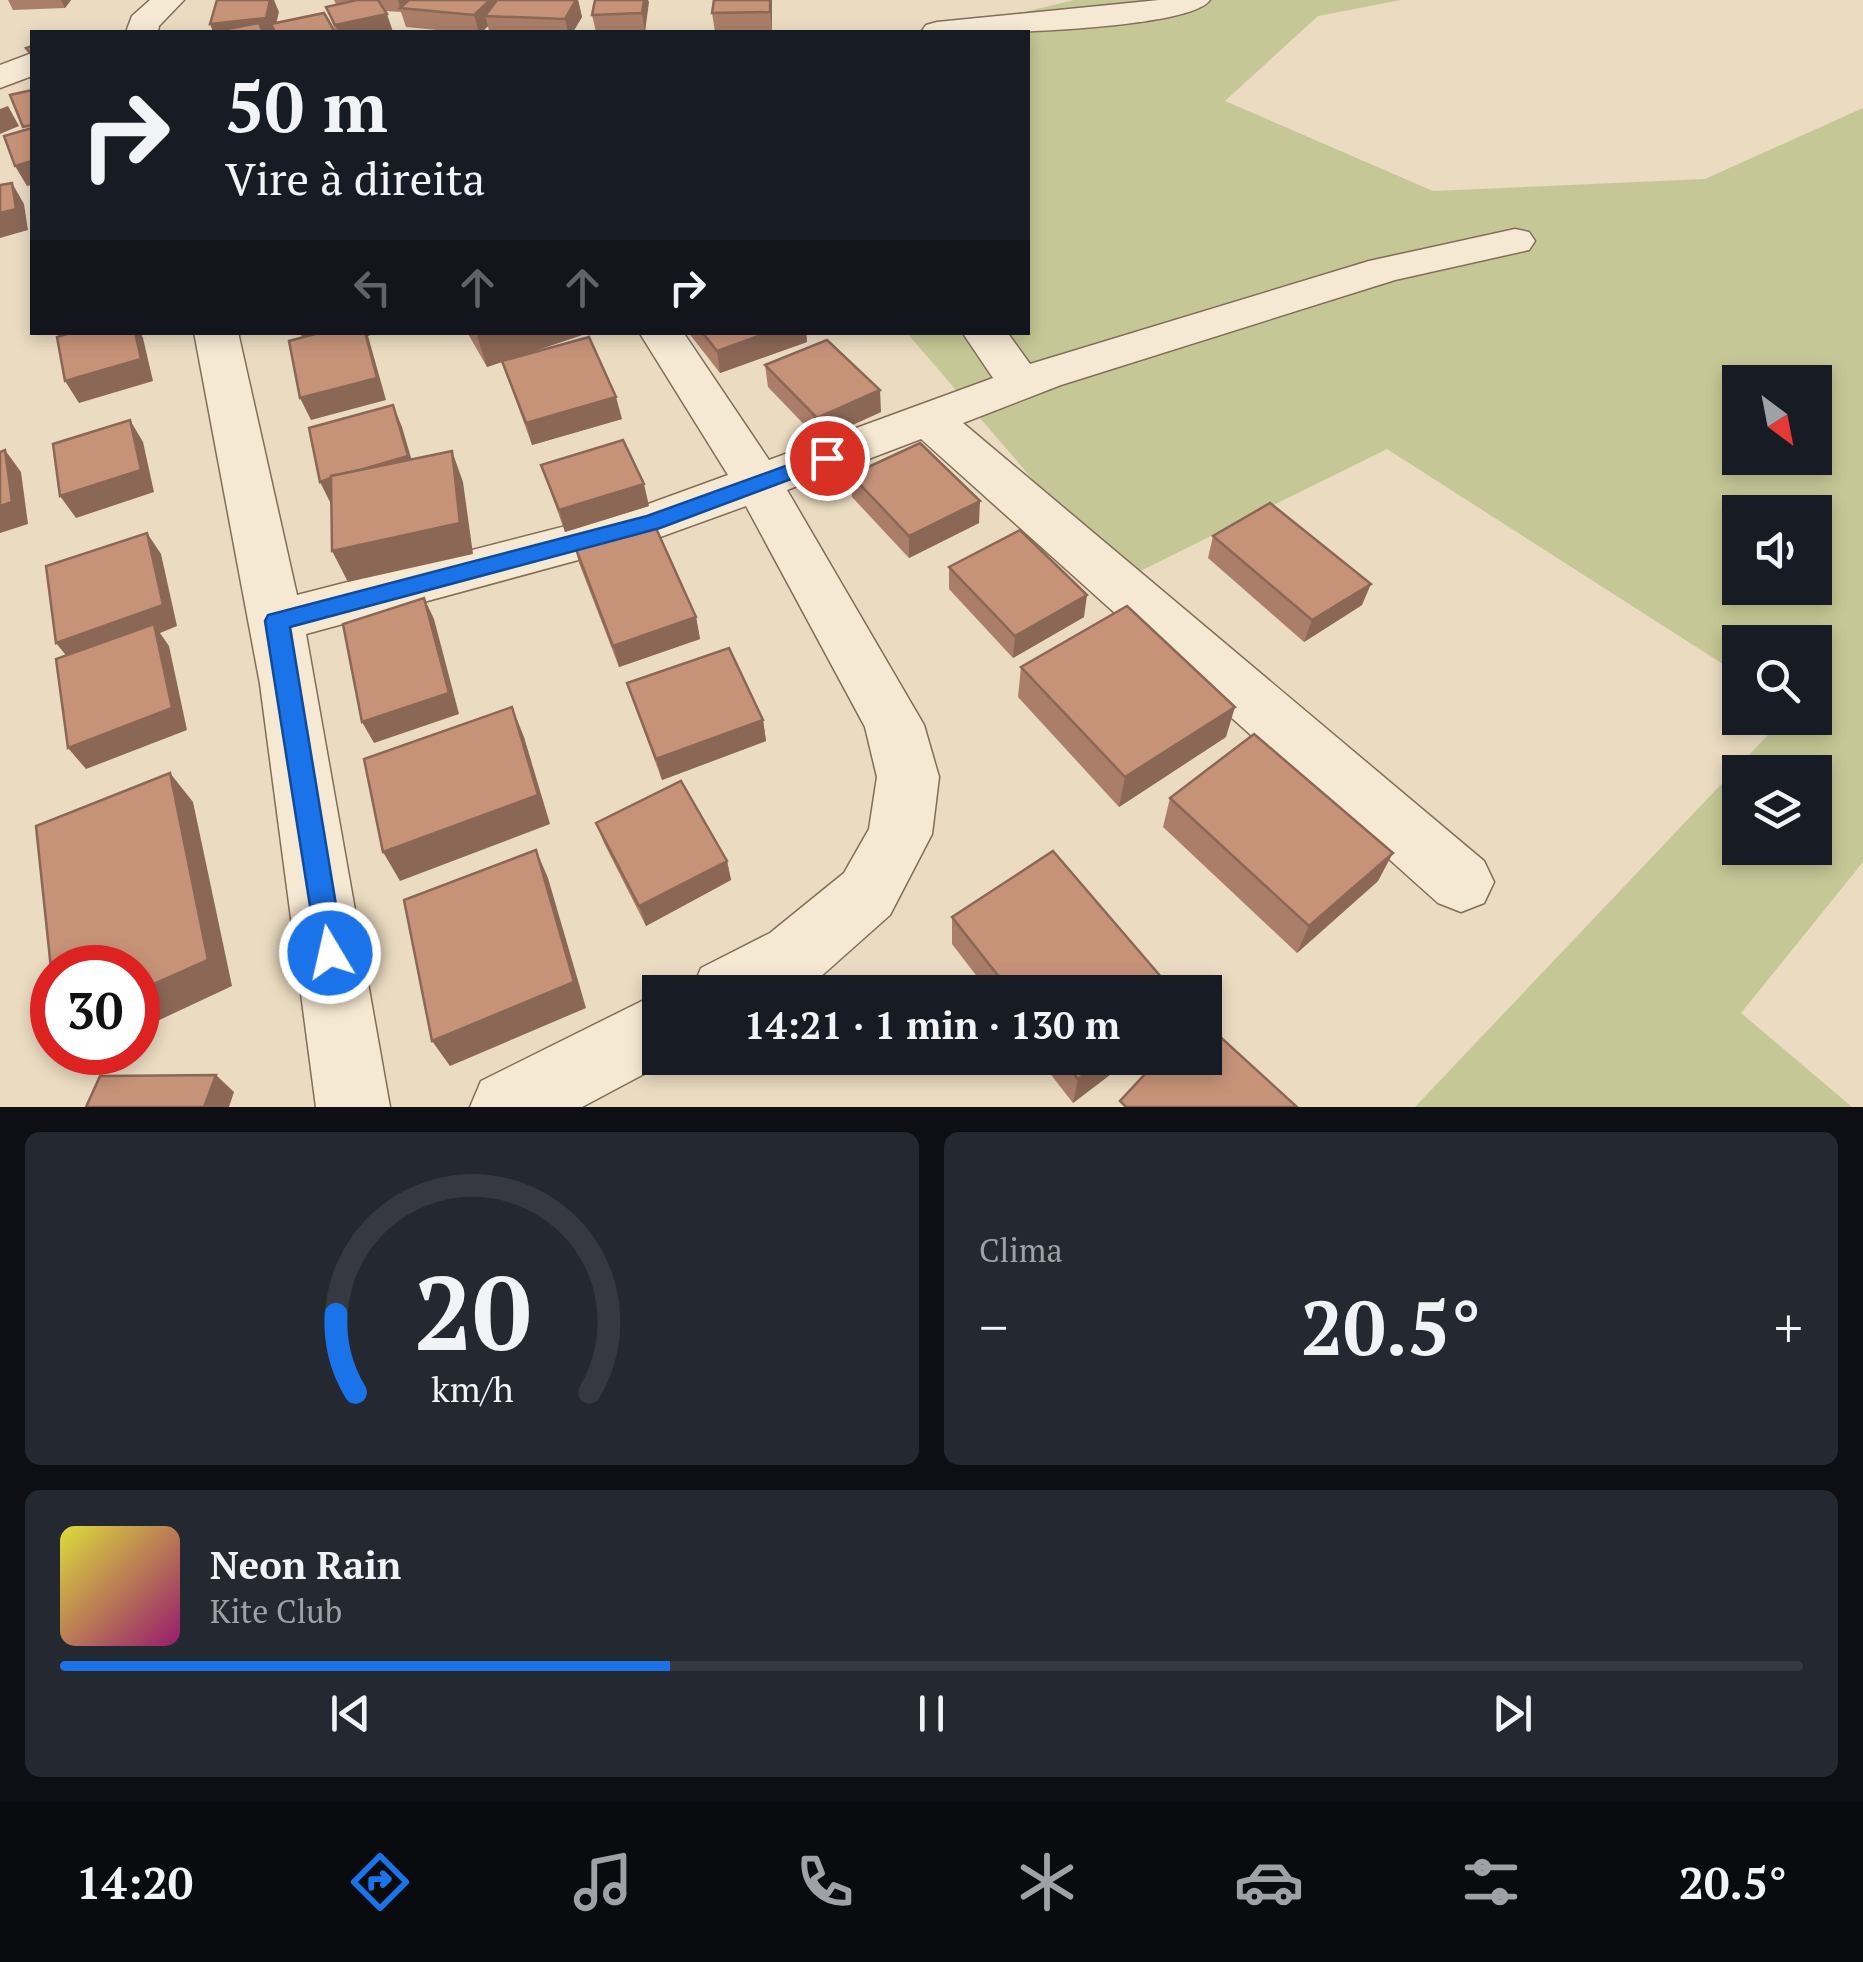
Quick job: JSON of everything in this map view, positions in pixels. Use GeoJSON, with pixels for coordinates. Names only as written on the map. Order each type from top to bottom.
{"type":"FeatureCollection","features":[{"type":"Feature","properties":{"kind":"street"},"geometry":{"type":"LineString","coordinates":[[133,29],[168,0]]}},
{"type":"Feature","properties":{"kind":"street"},"geometry":{"type":"LineString","coordinates":[[943,30],[990,13],[1159,10],[1194,0]]}},
{"type":"Feature","properties":{"kind":"street"},"geometry":{"type":"LineString","coordinates":[[0,78],[30,63]]}},
{"type":"Feature","properties":{"kind":"street"},"geometry":{"type":"LineString","coordinates":[[277,621],[572,546],[760,484],[1020,384],[1384,270],[1514,241]]}},
{"type":"Feature","properties":{"kind":"street"},"geometry":{"type":"LineString","coordinates":[[217,335],[277,621],[353,1107]]}},
{"type":"Feature","properties":{"kind":"street"},"geometry":{"type":"LineString","coordinates":[[663,335],[760,484],[894,725],[908,777],[900,834],[867,894],[794,956],[758,975]]}},
{"type":"Feature","properties":{"kind":"street"},"geometry":{"type":"LineString","coordinates":[[986,335],[1020,384]]}},
{"type":"Feature","properties":{"kind":"street"},"geometry":{"type":"LineString","coordinates":[[928,419],[1462,882]]}},
{"type":"Feature","properties":{"kind":"street"},"geometry":{"type":"LineString","coordinates":[[507,1107],[642,1037]]}},
{"type":"Feature","properties":{"kind":"green space"},"geometry":{"type":"Polygon","coordinates":[[[1074,0],[1401,0],[1318,16],[1225,101],[1433,191],[1705,179],[1863,108],[1863,862],[1741,1013],[1852,1107],[1415,1107],[1722,783],[1722,865],[1832,865],[1832,755],[1749,755],[1768,735],[1832,735],[1832,625],[1722,625],[1722,663],[1387,449],[1120,581],[909,335],[1030,335],[1030,30],[1005,30],[1004,17],[1074,0]]]}},
{"type":"Feature","properties":{"kind":"building"},"geometry":{"type":"Polygon","coordinates":[[[217,0],[270,0],[266,18],[210,24],[217,0]]]}},
{"type":"Feature","properties":{"kind":"building"},"geometry":{"type":"Polygon","coordinates":[[[378,0],[387,14],[335,25],[326,7],[378,0]]]}},
{"type":"Feature","properties":{"kind":"building"},"geometry":{"type":"Polygon","coordinates":[[[409,0],[490,0],[474,15],[400,8],[409,0]]]}},
{"type":"Feature","properties":{"kind":"building"},"geometry":{"type":"Polygon","coordinates":[[[497,0],[576,0],[565,19],[485,16],[497,0]]]}},
{"type":"Feature","properties":{"kind":"building"},"geometry":{"type":"Polygon","coordinates":[[[595,0],[644,0],[642,13],[592,15],[595,0]]]}},
{"type":"Feature","properties":{"kind":"building"},"geometry":{"type":"Polygon","coordinates":[[[714,0],[770,0],[770,12],[712,13],[714,0]]]}},
{"type":"Feature","properties":{"kind":"building"},"geometry":{"type":"Polygon","coordinates":[[[324,13],[334,30],[274,30],[271,24],[324,13]]]}},
{"type":"Feature","properties":{"kind":"building"},"geometry":{"type":"Polygon","coordinates":[[[259,23],[262,30],[222,30],[259,23]]]}},
{"type":"Feature","properties":{"kind":"building"},"geometry":{"type":"Polygon","coordinates":[[[30,90],[30,125],[23,127],[10,95],[30,90]]]}},
{"type":"Feature","properties":{"kind":"building"},"geometry":{"type":"Polygon","coordinates":[[[30,129],[30,162],[15,166],[4,136],[30,129]]]}},
{"type":"Feature","properties":{"kind":"building"},"geometry":{"type":"Polygon","coordinates":[[[12,183],[16,209],[0,213],[0,185],[12,183]]]}},
{"type":"Feature","properties":{"kind":"building"},"geometry":{"type":"Polygon","coordinates":[[[136,335],[141,359],[65,381],[57,337],[136,335]]]}},
{"type":"Feature","properties":{"kind":"building"},"geometry":{"type":"Polygon","coordinates":[[[311,335],[366,335],[377,378],[300,398],[289,341],[311,335]]]}},
{"type":"Feature","properties":{"kind":"building"},"geometry":{"type":"Polygon","coordinates":[[[704,335],[762,335],[717,351],[704,335]]]}},
{"type":"Feature","properties":{"kind":"building"},"geometry":{"type":"Polygon","coordinates":[[[589,337],[616,397],[526,423],[502,361],[589,337]]]}},
{"type":"Feature","properties":{"kind":"building"},"geometry":{"type":"Polygon","coordinates":[[[827,340],[880,390],[817,418],[765,365],[827,340]]]}},
{"type":"Feature","properties":{"kind":"building"},"geometry":{"type":"Polygon","coordinates":[[[393,405],[408,456],[320,482],[309,428],[393,405]]]}},
{"type":"Feature","properties":{"kind":"building"},"geometry":{"type":"Polygon","coordinates":[[[130,420],[141,470],[60,496],[53,444],[130,420]]]}},
{"type":"Feature","properties":{"kind":"building"},"geometry":{"type":"Polygon","coordinates":[[[623,440],[644,484],[559,510],[541,465],[623,440]]]}},
{"type":"Feature","properties":{"kind":"building"},"geometry":{"type":"Polygon","coordinates":[[[920,443],[980,501],[909,536],[851,475],[920,443]]]}},
{"type":"Feature","properties":{"kind":"building"},"geometry":{"type":"Polygon","coordinates":[[[5,450],[12,502],[0,506],[0,452],[5,450]]]}},
{"type":"Feature","properties":{"kind":"building"},"geometry":{"type":"Polygon","coordinates":[[[452,451],[460,523],[332,551],[331,476],[452,451]]]}},
{"type":"Feature","properties":{"kind":"building"},"geometry":{"type":"Polygon","coordinates":[[[1270,503],[1371,584],[1312,620],[1213,536],[1270,503]]]}},
{"type":"Feature","properties":{"kind":"building"},"geometry":{"type":"Polygon","coordinates":[[[651,517],[696,617],[613,646],[573,541],[651,517]]]}},
{"type":"Feature","properties":{"kind":"building"},"geometry":{"type":"Polygon","coordinates":[[[1020,530],[1087,595],[1015,636],[949,567],[1020,530]]]}},
{"type":"Feature","properties":{"kind":"building"},"geometry":{"type":"Polygon","coordinates":[[[147,533],[163,605],[56,643],[46,566],[147,533]]]}},
{"type":"Feature","properties":{"kind":"building"},"geometry":{"type":"Polygon","coordinates":[[[424,598],[449,693],[362,722],[343,624],[424,598]]]}},
{"type":"Feature","properties":{"kind":"building"},"geometry":{"type":"Polygon","coordinates":[[[1127,606],[1235,707],[1125,777],[1021,667],[1127,606]]]}},
{"type":"Feature","properties":{"kind":"building"},"geometry":{"type":"Polygon","coordinates":[[[154,624],[172,708],[68,748],[56,659],[154,624]]]}},
{"type":"Feature","properties":{"kind":"building"},"geometry":{"type":"Polygon","coordinates":[[[729,648],[763,720],[656,759],[627,683],[729,648]]]}},
{"type":"Feature","properties":{"kind":"building"},"geometry":{"type":"Polygon","coordinates":[[[512,707],[538,795],[383,852],[364,759],[512,707]]]}},
{"type":"Feature","properties":{"kind":"building"},"geometry":{"type":"Polygon","coordinates":[[[1254,734],[1393,853],[1309,926],[1170,798],[1254,734]]]}},
{"type":"Feature","properties":{"kind":"building"},"geometry":{"type":"Polygon","coordinates":[[[170,773],[208,960],[160,981],[160,945],[49,945],[36,826],[170,773]]]}},
{"type":"Feature","properties":{"kind":"building"},"geometry":{"type":"Polygon","coordinates":[[[681,781],[727,861],[639,906],[596,823],[681,781]]]}},
{"type":"Feature","properties":{"kind":"building"},"geometry":{"type":"Polygon","coordinates":[[[536,850],[574,982],[432,1041],[404,900],[536,850]]]}},
{"type":"Feature","properties":{"kind":"building"},"geometry":{"type":"Polygon","coordinates":[[[1053,851],[1159,975],[998,975],[952,917],[1053,851]]]}},
{"type":"Feature","properties":{"kind":"building"},"geometry":{"type":"Polygon","coordinates":[[[1222,1039],[1297,1107],[1126,1107],[1120,1101],[1144,1075],[1222,1075],[1222,1039]]]}},
{"type":"Feature","properties":{"kind":"building"},"geometry":{"type":"Polygon","coordinates":[[[216,1075],[204,1107],[86,1107],[100,1076],[216,1075]]]}},
{"type":"Feature","properties":{"kind":"route"},"geometry":{"type":"LineString","coordinates":[[330,953],[277,621],[572,546],[652,522],[827,458]]}}]}
